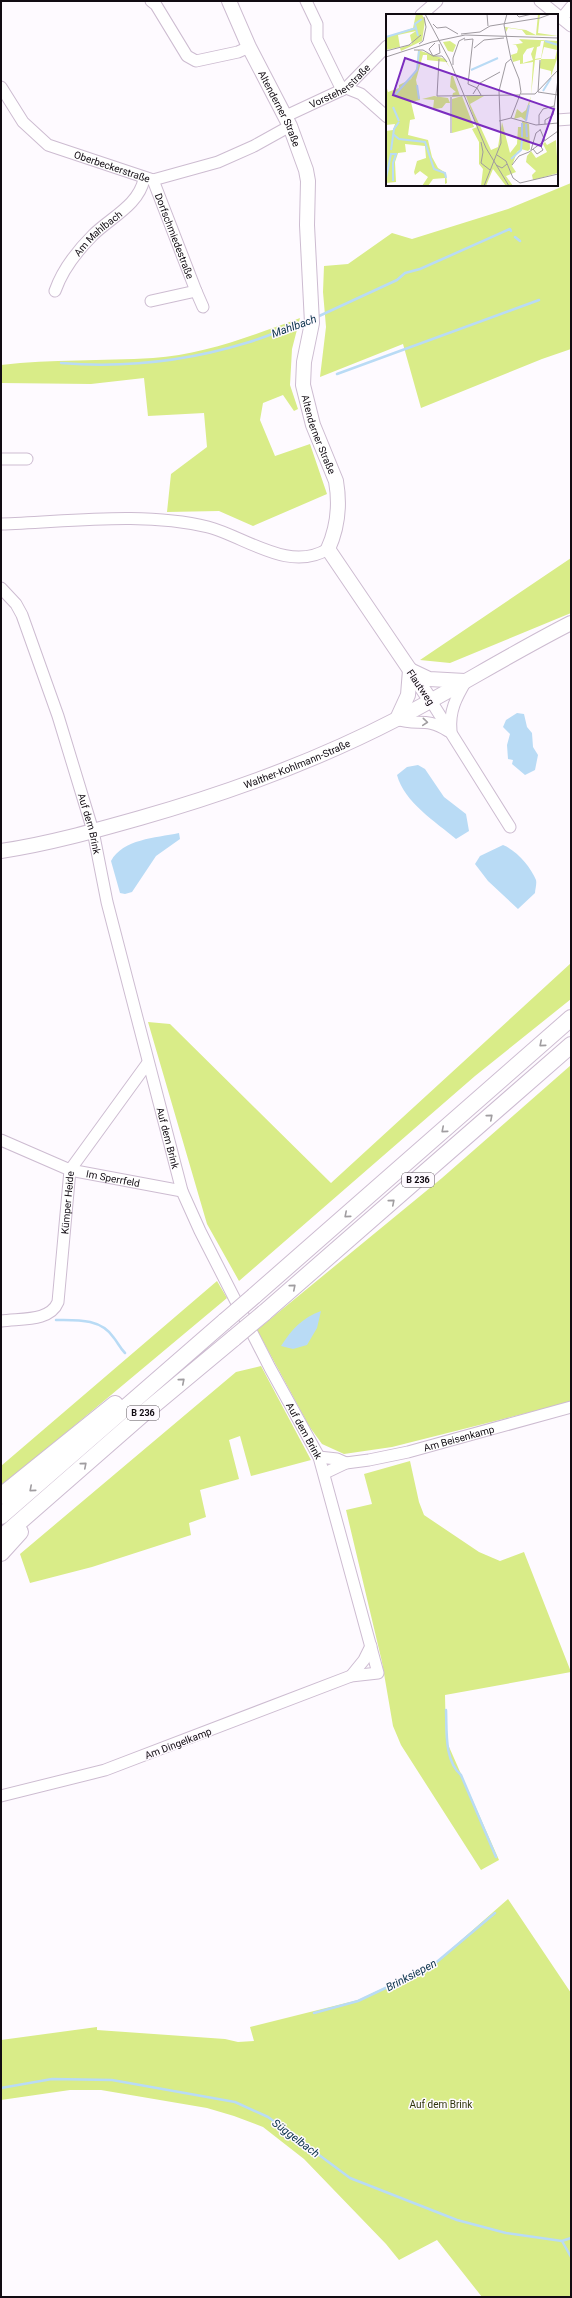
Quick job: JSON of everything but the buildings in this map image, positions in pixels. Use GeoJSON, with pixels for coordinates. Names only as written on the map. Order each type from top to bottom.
{"type":"FeatureCollection","features":[{"type":"Feature","properties":{"kind":"highway","name":"B 236"},"geometry":{"type":"LineString","coordinates":[[1,1516],[571,1018]]}},
{"type":"Feature","properties":{"kind":"highway","name":"B 236"},"geometry":{"type":"LineString","coordinates":[[1,1538],[54,1491],[264,1313],[571,1045]]}},
{"type":"Feature","properties":{"kind":"highway"},"geometry":{"type":"LineString","coordinates":[[1,1496],[116,1403],[157,1380]]}},
{"type":"Feature","properties":{"kind":"highway"},"geometry":{"type":"LineString","coordinates":[[1,1553],[54,1491]]}},
{"type":"Feature","properties":{"kind":"main road","name":"Altenderner Straße"},"geometry":{"type":"LineString","coordinates":[[229,1],[249,47],[288,121],[300,151],[308,181],[307,240],[312,302],[312,322],[304,362],[304,394],[313,425],[336,481],[338,490],[338,512],[335,530],[328,549]]}},
{"type":"Feature","properties":{"kind":"main road","name":"Flautweg"},"geometry":{"type":"LineString","coordinates":[[328,549],[430,701]]}},
{"type":"Feature","properties":{"kind":"main road","name":"Walther-Kohlmann-Straße"},"geometry":{"type":"LineString","coordinates":[[1,851],[93,831],[195,802],[319,755],[397,719],[571,623]]}},
{"type":"Feature","properties":{"kind":"main road"},"geometry":{"type":"LineString","coordinates":[[397,719],[408,695],[410,670],[429,679],[466,681]]}},
{"type":"Feature","properties":{"kind":"street"},"geometry":{"type":"LineString","coordinates":[[151,1],[156,5],[187,56],[196,61],[204,61],[238,52],[249,47]]}},
{"type":"Feature","properties":{"kind":"street"},"geometry":{"type":"LineString","coordinates":[[306,1],[317,24],[317,39],[344,89],[361,94],[386,116]]}},
{"type":"Feature","properties":{"kind":"street"},"geometry":{"type":"LineString","coordinates":[[422,14],[437,1]]}},
{"type":"Feature","properties":{"kind":"street"},"geometry":{"type":"LineString","coordinates":[[540,1],[557,14]]}},
{"type":"Feature","properties":{"kind":"street"},"geometry":{"type":"LineString","coordinates":[[562,18],[571,7]]}},
{"type":"Feature","properties":{"kind":"street"},"geometry":{"type":"LineString","coordinates":[[558,15],[571,26]]}},
{"type":"Feature","properties":{"kind":"street","name":"Vorsteherstraße"},"geometry":{"type":"LineString","coordinates":[[288,121],[344,89],[386,47]]}},
{"type":"Feature","properties":{"kind":"street","name":"Oberbeckerstraße"},"geometry":{"type":"LineString","coordinates":[[1,87],[14,111],[41,141],[48,146],[148,180],[218,162],[254,146],[288,121]]}},
{"type":"Feature","properties":{"kind":"street"},"geometry":{"type":"LineString","coordinates":[[558,120],[571,119]]}},
{"type":"Feature","properties":{"kind":"street","name":"Dorfschmiedestraße"},"geometry":{"type":"LineString","coordinates":[[148,180],[203,307]]}},
{"type":"Feature","properties":{"kind":"street","name":"Am Mahlbach"},"geometry":{"type":"LineString","coordinates":[[55,291],[78,253],[93,234],[129,204],[148,180]]}},
{"type":"Feature","properties":{"kind":"street","name":"Dorfschmiedestraße"},"geometry":{"type":"LineString","coordinates":[[151,301],[196,291]]}},
{"type":"Feature","properties":{"kind":"street"},"geometry":{"type":"LineString","coordinates":[[1,459],[28,459]]}},
{"type":"Feature","properties":{"kind":"street"},"geometry":{"type":"LineString","coordinates":[[1,524],[102,520],[168,522],[207,527],[291,557],[314,557],[328,549]]}},
{"type":"Feature","properties":{"kind":"street","name":"Auf dem Brink"},"geometry":{"type":"LineString","coordinates":[[1,588],[16,604],[22,615],[63,730],[93,831],[107,902],[147,1064],[182,1191],[200,1231],[277,1381],[319,1457],[325,1473],[378,1673]]}},
{"type":"Feature","properties":{"kind":"street"},"geometry":{"type":"LineString","coordinates":[[452,734],[450,717],[452,708],[466,681]]}},
{"type":"Feature","properties":{"kind":"street","name":"Flautweg"},"geometry":{"type":"LineString","coordinates":[[430,701],[510,827]]}},
{"type":"Feature","properties":{"kind":"street"},"geometry":{"type":"LineString","coordinates":[[397,719],[410,722],[428,721],[438,724],[452,734]]}},
{"type":"Feature","properties":{"kind":"street","name":"Kümper Heide"},"geometry":{"type":"LineString","coordinates":[[1,1321],[47,1315],[55,1309],[58,1302],[70,1170],[147,1064]]}},
{"type":"Feature","properties":{"kind":"street","name":"Im Sperrfeld"},"geometry":{"type":"LineString","coordinates":[[1,1140],[70,1170],[182,1191]]}},
{"type":"Feature","properties":{"kind":"street","name":"Am Beisenkamp"},"geometry":{"type":"LineString","coordinates":[[325,1473],[346,1463],[408,1452],[571,1407]]}},
{"type":"Feature","properties":{"kind":"street","name":"Am Beisenkamp"},"geometry":{"type":"LineString","coordinates":[[319,1457],[332,1458],[346,1463]]}},
{"type":"Feature","properties":{"kind":"street","name":"Am Dingelkamp"},"geometry":{"type":"LineString","coordinates":[[351,1676],[364,1660],[371,1646]]}},
{"type":"Feature","properties":{"kind":"street","name":"Am Dingelkamp"},"geometry":{"type":"LineString","coordinates":[[1,1796],[105,1770],[351,1676],[378,1673]]}},
{"type":"Feature","properties":{"kind":"green space"},"geometry":{"type":"Polygon","coordinates":[[[571,183],[571,349],[542,359],[421,408],[403,344],[320,377],[326,327],[323,292],[324,266],[348,264],[392,233],[412,239],[508,209],[571,183]]]}},
{"type":"Feature","properties":{"kind":"green space"},"geometry":{"type":"Polygon","coordinates":[[[300,318],[292,349],[290,385],[298,409],[294,411],[283,395],[263,403],[260,420],[275,456],[310,444],[327,494],[253,526],[219,511],[167,512],[171,474],[207,447],[204,413],[148,416],[144,378],[91,384],[1,383],[1,365],[172,356],[209,349],[300,318]]]}},
{"type":"Feature","properties":{"kind":"green space"},"geometry":{"type":"Polygon","coordinates":[[[571,558],[571,613],[450,663],[420,660],[571,558]]]}},
{"type":"Feature","properties":{"kind":"green space"},"geometry":{"type":"Polygon","coordinates":[[[571,963],[571,999],[475,1076],[239,1281],[207,1224],[148,1022],[170,1024],[331,1183],[571,963]]]}},
{"type":"Feature","properties":{"kind":"green space"},"geometry":{"type":"Polygon","coordinates":[[[571,1065],[571,1402],[392,1447],[344,1454],[322,1444],[309,1426],[257,1330],[442,1178],[571,1065]]]}},
{"type":"Feature","properties":{"kind":"green space"},"geometry":{"type":"Polygon","coordinates":[[[217,1281],[227,1298],[1,1487],[1,1466],[217,1281]]]}},
{"type":"Feature","properties":{"kind":"green space"},"geometry":{"type":"Polygon","coordinates":[[[261,1366],[311,1460],[251,1476],[240,1436],[229,1440],[239,1479],[200,1490],[206,1517],[189,1523],[191,1535],[92,1567],[30,1583],[20,1554],[236,1372],[261,1366]]]}},
{"type":"Feature","properties":{"kind":"green space"},"geometry":{"type":"Polygon","coordinates":[[[410,1461],[419,1502],[424,1515],[479,1552],[500,1561],[524,1552],[571,1672],[445,1695],[446,1740],[499,1860],[481,1870],[401,1745],[393,1726],[382,1662],[346,1510],[372,1504],[364,1474],[410,1461]]]}},
{"type":"Feature","properties":{"kind":"green space","name":"Auf dem Brink"},"geometry":{"type":"Polygon","coordinates":[[[508,1899],[571,1993],[571,2297],[482,2297],[437,2240],[399,2260],[386,2244],[304,2159],[263,2127],[234,2116],[207,2108],[101,2090],[70,2090],[1,2100],[1,2040],[97,2027],[97,2030],[225,2039],[238,2042],[254,2041],[250,2027],[358,2000],[434,1964],[508,1899]]]}},
{"type":"Feature","properties":{"kind":"water"},"geometry":{"type":"Polygon","coordinates":[[[517,713],[524,714],[527,727],[532,733],[533,747],[538,755],[535,770],[525,775],[512,764],[513,760],[508,759],[507,745],[510,734],[503,727],[506,720],[517,713]]]}},
{"type":"Feature","properties":{"kind":"water"},"geometry":{"type":"Polygon","coordinates":[[[418,765],[425,769],[444,797],[466,814],[469,831],[456,839],[413,803],[406,794],[397,775],[407,767],[418,765]]]}},
{"type":"Feature","properties":{"kind":"water"},"geometry":{"type":"Polygon","coordinates":[[[179,833],[180,839],[156,856],[132,892],[125,894],[120,893],[111,861],[116,854],[123,848],[140,841],[179,833]]]}},
{"type":"Feature","properties":{"kind":"water"},"geometry":{"type":"Polygon","coordinates":[[[503,845],[508,847],[522,860],[531,870],[536,880],[535,893],[518,909],[488,881],[475,864],[480,856],[503,845]]]}},
{"type":"Feature","properties":{"kind":"water"},"geometry":{"type":"Polygon","coordinates":[[[321,1311],[317,1328],[307,1345],[293,1349],[281,1346],[289,1334],[298,1325],[308,1317],[321,1311]]]}},
{"type":"Feature","properties":{"kind":"waterway","name":"Mahlbach"},"geometry":{"type":"LineString","coordinates":[[317,317],[397,280],[405,273],[420,269],[510,229],[511,231]]}},
{"type":"Feature","properties":{"kind":"waterway","name":"Mahlbach"},"geometry":{"type":"LineString","coordinates":[[515,237],[520,241]]}},
{"type":"Feature","properties":{"kind":"waterway"},"geometry":{"type":"LineString","coordinates":[[337,374],[539,300]]}},
{"type":"Feature","properties":{"kind":"waterway","name":"Mahlbach"},"geometry":{"type":"LineString","coordinates":[[61,363],[108,365],[178,359],[246,343],[306,321]]}},
{"type":"Feature","properties":{"kind":"waterway"},"geometry":{"type":"LineString","coordinates":[[56,1320],[80,1320],[102,1327],[109,1331],[125,1353]]}},
{"type":"Feature","properties":{"kind":"waterway","name":"Brinksiepen"},"geometry":{"type":"LineString","coordinates":[[446,1710],[449,1753],[456,1769],[461,1775],[496,1857]]}},
{"type":"Feature","properties":{"kind":"waterway","name":"Brinksiepen"},"geometry":{"type":"LineString","coordinates":[[314,2013],[358,2001],[432,1966],[495,1913]]}},
{"type":"Feature","properties":{"kind":"waterway","name":"Süggelbach"},"geometry":{"type":"LineString","coordinates":[[1,2088],[52,2079],[112,2080],[235,2102],[268,2117],[350,2178],[457,2220],[506,2233],[562,2241],[571,2257]]}},
{"type":"Feature","properties":{"kind":"waterway"},"geometry":{"type":"LineString","coordinates":[[562,2241],[571,2238]]}}]}
